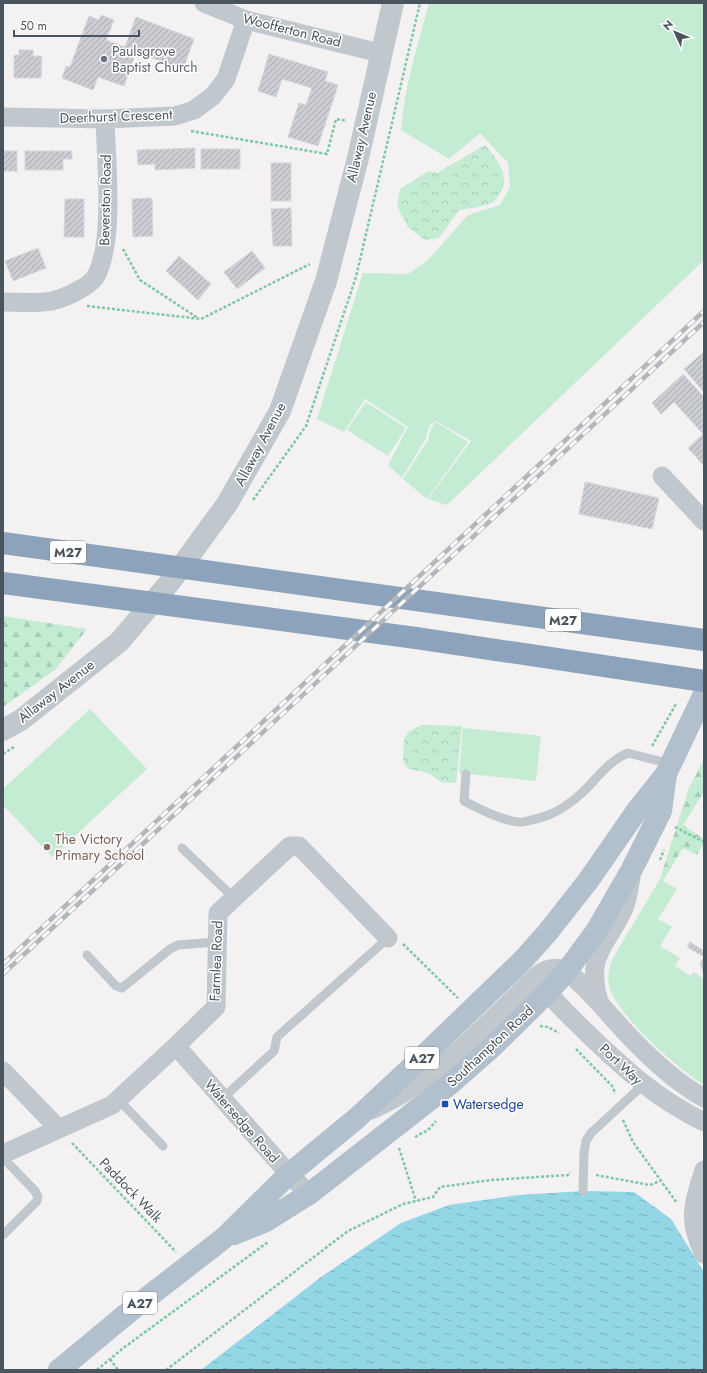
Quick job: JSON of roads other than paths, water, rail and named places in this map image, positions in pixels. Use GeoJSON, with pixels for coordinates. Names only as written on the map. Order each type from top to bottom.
{"type":"FeatureCollection","features":[{"type":"Feature","properties":{"kind":"highway","name":"M27"},"geometry":{"type":"LineString","coordinates":[[3,543],[696,639]]}},
{"type":"Feature","properties":{"kind":"highway"},"geometry":{"type":"LineString","coordinates":[[3,583],[416,638],[704,681]]}},
{"type":"Feature","properties":{"kind":"main road","name":"Southampton Road"},"geometry":{"type":"LineString","coordinates":[[59,1370],[135,1307],[224,1238],[289,1174],[357,1118],[471,1011],[547,933],[593,875],[638,809],[668,769],[704,694]]}},
{"type":"Feature","properties":{"kind":"main road","name":"Southampton Road"},"geometry":{"type":"LineString","coordinates":[[224,1238],[266,1221],[309,1194],[450,1084],[491,1048],[544,983],[566,972],[597,930],[632,868],[661,811],[668,769]]}},
{"type":"Feature","properties":{"kind":"street","name":"Woofferton Road"},"geometry":{"type":"LineString","coordinates":[[204,3],[246,20],[380,53]]}},
{"type":"Feature","properties":{"kind":"street","name":"Allaway Avenue"},"geometry":{"type":"LineString","coordinates":[[3,730],[21,720],[119,642],[170,582],[227,504],[280,412],[326,281],[365,125],[380,53],[393,3]]}},
{"type":"Feature","properties":{"kind":"street","name":"Deerhurst Crescent"},"geometry":{"type":"LineString","coordinates":[[3,118],[105,119],[175,116],[194,110],[213,96],[226,79],[246,20]]}},
{"type":"Feature","properties":{"kind":"street","name":"Beverston Road"},"geometry":{"type":"LineString","coordinates":[[3,302],[51,301],[75,293],[96,277],[106,250],[105,119]]}},
{"type":"Feature","properties":{"kind":"street"},"geometry":{"type":"LineString","coordinates":[[662,476],[704,521]]}},
{"type":"Feature","properties":{"kind":"street","name":"Farmlea Road"},"geometry":{"type":"LineString","coordinates":[[3,1154],[112,1105],[216,1007],[218,913],[290,846],[299,846],[388,938]]}},
{"type":"Feature","properties":{"kind":"street","name":"Port Way"},"geometry":{"type":"LineString","coordinates":[[599,1003],[593,978],[595,960],[625,906],[632,868]]}},
{"type":"Feature","properties":{"kind":"street"},"geometry":{"type":"LineString","coordinates":[[357,1118],[410,1090],[463,1046],[544,983],[538,961],[540,948],[547,933]]}},
{"type":"Feature","properties":{"kind":"street","name":"Port Way"},"geometry":{"type":"LineString","coordinates":[[566,972],[599,1003],[634,1041],[665,1071],[704,1098]]}},
{"type":"Feature","properties":{"kind":"street","name":"Port Way"},"geometry":{"type":"LineString","coordinates":[[544,983],[572,1018],[643,1084],[674,1106],[704,1122]]}},
{"type":"Feature","properties":{"kind":"street","name":"Watersedge Road"},"geometry":{"type":"LineString","coordinates":[[176,1046],[289,1174],[309,1194]]}},
{"type":"Feature","properties":{"kind":"street"},"geometry":{"type":"LineString","coordinates":[[3,1071],[58,1128]]}},
{"type":"Feature","properties":{"kind":"street"},"geometry":{"type":"LineString","coordinates":[[704,1170],[693,1205],[696,1237],[704,1254]]}},
{"type":"Feature","properties":{"kind":"lane"},"geometry":{"type":"LineString","coordinates":[[466,774],[464,801],[484,812],[519,823],[543,818],[557,812],[575,800],[600,774],[622,755],[628,753],[641,755],[668,769]]}},
{"type":"Feature","properties":{"kind":"lane"},"geometry":{"type":"LineString","coordinates":[[182,848],[234,898]]}},
{"type":"Feature","properties":{"kind":"lane"},"geometry":{"type":"LineString","coordinates":[[222,1099],[274,1051],[277,1037],[388,938]]}},
{"type":"Feature","properties":{"kind":"lane"},"geometry":{"type":"LineString","coordinates":[[86,955],[116,986],[122,988],[170,949],[178,945],[217,942]]}},
{"type":"Feature","properties":{"kind":"lane"},"geometry":{"type":"LineString","coordinates":[[583,1191],[584,1166],[588,1138],[643,1084]]}},
{"type":"Feature","properties":{"kind":"lane"},"geometry":{"type":"LineString","coordinates":[[118,1099],[163,1146]]}},
{"type":"Feature","properties":{"kind":"lane"},"geometry":{"type":"LineString","coordinates":[[3,1158],[35,1191],[38,1197],[37,1201],[3,1235]]}},
{"type":"Feature","properties":{"kind":"water"},"geometry":{"type":"Polygon","coordinates":[[[583,1191],[634,1192],[671,1219],[704,1272],[704,1370],[201,1370],[321,1277],[401,1223],[449,1205],[519,1195],[583,1191]]]}},
{"type":"Feature","properties":{"kind":"railway"},"geometry":{"type":"LineString","coordinates":[[3,964],[704,311]]}},
{"type":"Feature","properties":{"kind":"railway"},"geometry":{"type":"LineString","coordinates":[[3,974],[704,322]]}},
{"type":"Feature","properties":{"kind":"place","name":"Paulsgrove Baptist Church"},"geometry":{"type":"Point","coordinates":[104,59]}},
{"type":"Feature","properties":{"kind":"place","name":"The Victory Primary School"},"geometry":{"type":"Point","coordinates":[47,847]}},
{"type":"Feature","properties":{"kind":"place","name":"Watersedge"},"geometry":{"type":"Point","coordinates":[445,1104]}}]}
